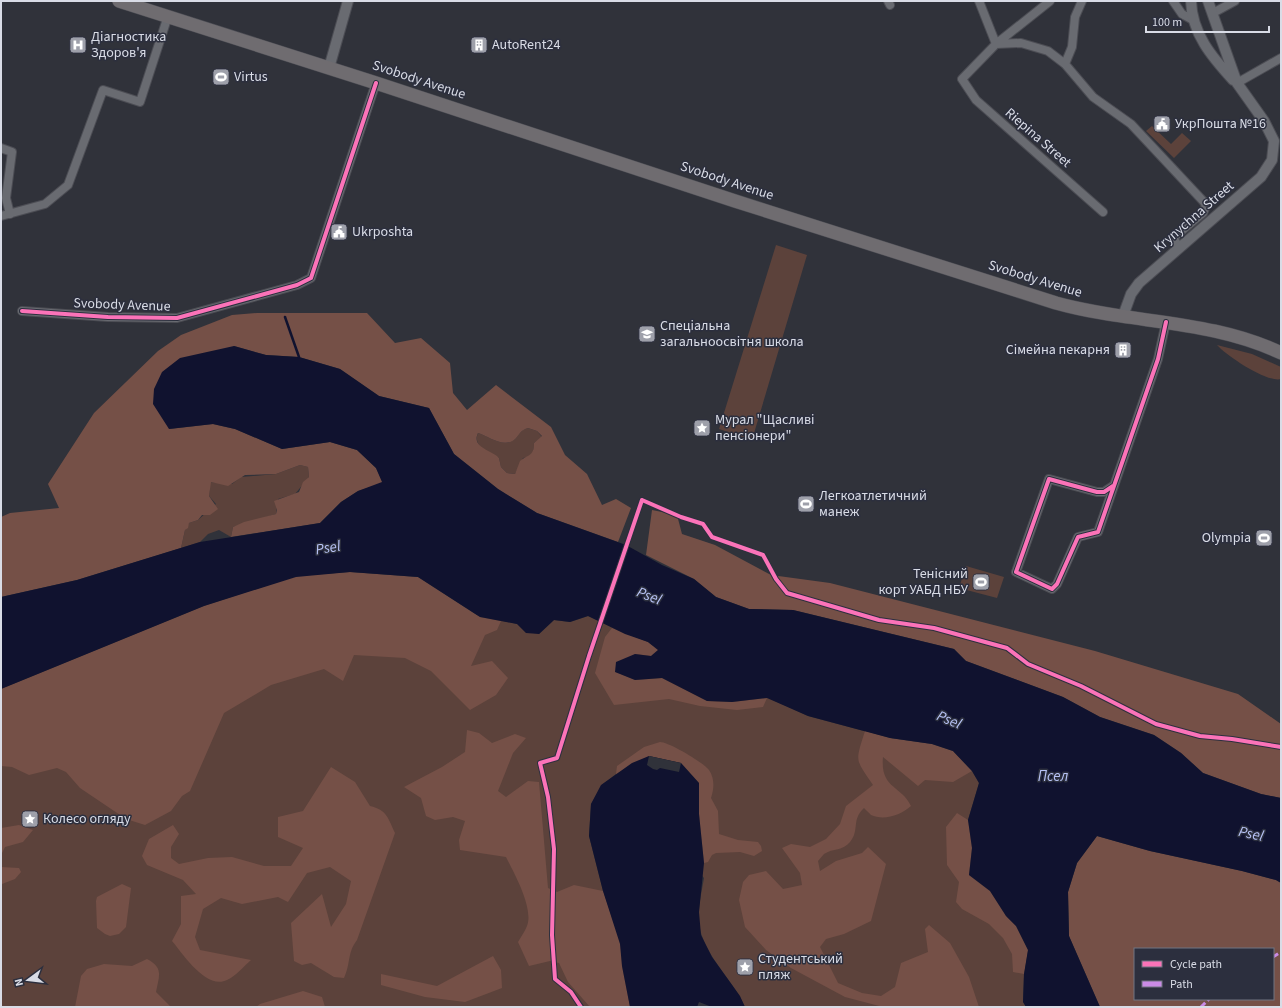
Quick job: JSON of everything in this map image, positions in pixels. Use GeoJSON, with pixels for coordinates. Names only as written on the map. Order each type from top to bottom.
{"type":"FeatureCollection","features":[{"type":"Feature","properties":{"kind":"main road","name":"Svobody Avenue"},"geometry":{"type":"LineString","coordinates":[[119,1],[376,83],[961,274],[1071,307],[1166,322],[1246,338],[1281,353]]}},
{"type":"Feature","properties":{"kind":"street"},"geometry":{"type":"LineString","coordinates":[[329,68],[348,1]]}},
{"type":"Feature","properties":{"kind":"street"},"geometry":{"type":"LineString","coordinates":[[979,1],[996,44]]}},
{"type":"Feature","properties":{"kind":"street"},"geometry":{"type":"LineString","coordinates":[[996,44],[1050,1]]}},
{"type":"Feature","properties":{"kind":"street"},"geometry":{"type":"LineString","coordinates":[[1065,64],[1072,46],[1075,17],[1082,1]]}},
{"type":"Feature","properties":{"kind":"street"},"geometry":{"type":"LineString","coordinates":[[1173,1],[1182,14],[1193,20]]}},
{"type":"Feature","properties":{"kind":"street"},"geometry":{"type":"LineString","coordinates":[[1191,1],[1193,20],[1201,41],[1237,83],[1278,141]]}},
{"type":"Feature","properties":{"kind":"street"},"geometry":{"type":"LineString","coordinates":[[1208,1],[1213,12],[1218,33],[1237,83]]}},
{"type":"Feature","properties":{"kind":"street"},"geometry":{"type":"LineString","coordinates":[[1213,12],[1235,1]]}},
{"type":"Feature","properties":{"kind":"street"},"geometry":{"type":"LineString","coordinates":[[1,216],[45,204],[68,185],[103,90],[140,102],[168,16]]}},
{"type":"Feature","properties":{"kind":"street"},"geometry":{"type":"LineString","coordinates":[[996,44],[1021,43],[1048,51],[1065,64],[1092,97],[1131,124],[1204,202],[1206,206],[1203,213],[1173,238],[1180,248]]}},
{"type":"Feature","properties":{"kind":"street","name":"Riepina Street"},"geometry":{"type":"LineString","coordinates":[[996,44],[962,79],[976,100],[1102,212]]}},
{"type":"Feature","properties":{"kind":"street"},"geometry":{"type":"LineString","coordinates":[[1237,83],[1281,58]]}},
{"type":"Feature","properties":{"kind":"street","name":"Svobody Avenue"},"geometry":{"type":"LineString","coordinates":[[22,311],[108,317],[176,318],[297,285],[311,278],[376,83]]}},
{"type":"Feature","properties":{"kind":"street","name":"Krynychna Street"},"geometry":{"type":"LineString","coordinates":[[1123,316],[1134,289],[1261,177],[1272,160],[1278,141]]}},
{"type":"Feature","properties":{"kind":"street"},"geometry":{"type":"LineString","coordinates":[[1,148],[12,152],[6,198],[10,214]]}},
{"type":"Feature","properties":{"kind":"street"},"geometry":{"type":"LineString","coordinates":[[1113,486],[1104,492],[1096,492],[1049,479],[1016,572],[1052,589],[1057,584],[1078,537],[1098,532],[1158,359],[1166,322]]}},
{"type":"Feature","properties":{"kind":"shaded area"},"geometry":{"type":"Polygon","coordinates":[[[1152,126],[1171,144],[1182,133],[1191,141],[1174,158],[1146,131],[1152,126]]]}},
{"type":"Feature","properties":{"kind":"shaded area"},"geometry":{"type":"Polygon","coordinates":[[[776,245],[807,255],[752,440],[719,429],[776,245]]]}},
{"type":"Feature","properties":{"kind":"shaded area"},"geometry":{"type":"Polygon","coordinates":[[[257,313],[367,313],[395,343],[421,338],[450,363],[453,393],[467,410],[496,385],[551,427],[565,455],[587,474],[602,505],[616,499],[631,508],[618,542],[537,513],[498,489],[454,454],[429,408],[379,396],[340,369],[299,357],[266,355],[234,346],[169,429],[213,424],[235,429],[282,449],[330,442],[357,450],[376,468],[383,483],[358,491],[341,502],[320,523],[231,537],[233,527],[244,522],[276,514],[277,510],[274,501],[299,492],[303,482],[309,477],[308,467],[300,465],[276,474],[245,475],[228,486],[211,482],[209,496],[218,509],[210,515],[202,515],[198,520],[189,523],[188,528],[185,530],[181,548],[77,580],[1,597],[1,517],[10,513],[59,508],[48,484],[94,413],[158,351],[181,335],[232,315],[257,313]],[[528,428],[525,429],[514,440],[505,443],[496,441],[478,433],[477,442],[483,448],[499,458],[501,467],[507,473],[515,474],[520,461],[532,453],[534,443],[542,436],[537,431],[528,428]]]}},
{"type":"Feature","properties":{"kind":"shaded area"},"geometry":{"type":"Polygon","coordinates":[[[1217,345],[1252,354],[1281,367],[1281,379],[1266,377],[1257,373],[1229,356],[1217,345]]]}},
{"type":"Feature","properties":{"kind":"shaded area"},"geometry":{"type":"Polygon","coordinates":[[[528,428],[537,431],[542,437],[534,443],[531,455],[523,458],[515,474],[507,473],[501,467],[499,458],[487,452],[477,442],[478,433],[497,441],[507,443],[512,441],[522,431],[528,428]]]}},
{"type":"Feature","properties":{"kind":"shaded area"},"geometry":{"type":"Polygon","coordinates":[[[300,465],[308,467],[309,477],[295,494],[278,499],[276,514],[233,527],[231,537],[219,530],[208,534],[200,542],[181,548],[185,530],[189,523],[198,520],[216,504],[209,496],[210,482],[232,484],[241,477],[276,474],[300,465]]]}},
{"type":"Feature","properties":{"kind":"shaded area"},"geometry":{"type":"Polygon","coordinates":[[[652,510],[677,515],[682,534],[715,545],[771,575],[830,583],[1095,651],[1238,694],[1281,724],[1281,798],[1261,794],[1203,773],[1181,753],[1154,735],[1100,717],[1063,697],[966,661],[954,649],[793,610],[749,609],[716,597],[694,579],[646,555],[652,510]]]}},
{"type":"Feature","properties":{"kind":"shaded area","name":"Тенісний корт УАБД НБУ"},"geometry":{"type":"Polygon","coordinates":[[[966,566],[1004,577],[997,598],[959,588],[966,566]]]}},
{"type":"Feature","properties":{"kind":"shaded area"},"geometry":{"type":"Polygon","coordinates":[[[350,572],[418,577],[480,617],[501,621],[497,630],[485,635],[471,666],[492,661],[508,678],[496,695],[470,710],[431,671],[405,658],[354,655],[343,681],[324,669],[271,685],[224,713],[190,791],[182,796],[171,811],[145,825],[126,819],[80,788],[66,772],[57,768],[29,775],[12,767],[1,766],[1,689],[204,606],[296,576],[350,572]]]}},
{"type":"Feature","properties":{"kind":"shaded area"},"geometry":{"type":"Polygon","coordinates":[[[296,576],[517,624],[539,634],[554,620],[570,622],[588,616],[808,716],[890,738],[972,771],[979,783],[968,820],[1028,950],[1024,974],[1023,1002],[1026,1007],[745,1007],[735,989],[711,955],[702,936],[699,914],[704,878],[616,774],[602,785],[591,804],[589,836],[603,891],[621,944],[630,1007],[1,1007],[1,689],[204,606],[296,576]]]}},
{"type":"Feature","properties":{"kind":"shaded area"},"geometry":{"type":"Polygon","coordinates":[[[612,628],[648,642],[658,650],[651,656],[635,654],[616,672],[635,680],[662,678],[707,701],[732,702],[767,698],[763,707],[737,710],[700,706],[669,699],[614,705],[595,673],[605,637],[612,628]]]}},
{"type":"Feature","properties":{"kind":"shaded area"},"geometry":{"type":"Polygon","coordinates":[[[467,730],[479,733],[492,743],[515,734],[526,738],[513,753],[498,791],[506,797],[528,781],[539,782],[548,888],[557,892],[574,885],[603,891],[621,944],[622,966],[630,1007],[590,1007],[568,982],[559,963],[550,961],[529,966],[518,942],[527,926],[528,910],[526,900],[506,857],[460,850],[459,840],[465,821],[453,817],[435,820],[426,816],[421,798],[404,787],[442,767],[465,752],[467,730]]]}},
{"type":"Feature","properties":{"kind":"shaded area"},"geometry":{"type":"Polygon","coordinates":[[[865,731],[890,738],[932,744],[953,751],[972,771],[953,782],[925,780],[918,786],[883,757],[883,767],[888,781],[907,799],[911,806],[902,812],[887,817],[876,817],[871,815],[864,808],[860,812],[856,821],[855,833],[850,842],[844,847],[824,854],[818,861],[820,871],[836,861],[862,853],[868,847],[886,864],[871,921],[844,934],[826,939],[820,947],[838,983],[862,993],[881,996],[895,987],[901,963],[928,952],[925,929],[929,925],[950,943],[969,977],[979,1007],[883,1007],[845,997],[791,968],[766,950],[745,927],[739,900],[743,882],[749,875],[766,871],[783,889],[802,885],[800,873],[782,848],[791,844],[810,847],[826,839],[840,824],[846,806],[873,785],[858,760],[865,731]]]}},
{"type":"Feature","properties":{"kind":"shaded area"},"geometry":{"type":"Polygon","coordinates":[[[660,742],[671,745],[686,753],[709,770],[713,784],[711,798],[718,811],[719,834],[738,840],[758,842],[762,851],[754,856],[740,852],[716,853],[712,855],[708,862],[704,863],[699,814],[699,783],[681,763],[649,756],[616,774],[617,766],[644,747],[660,742]]]}},
{"type":"Feature","properties":{"kind":"shaded area"},"geometry":{"type":"Polygon","coordinates":[[[331,767],[355,782],[370,806],[384,812],[395,833],[357,940],[350,954],[348,968],[344,978],[334,977],[311,963],[302,965],[294,961],[291,923],[322,894],[331,927],[346,904],[351,881],[330,867],[307,873],[288,902],[278,897],[242,904],[221,898],[203,909],[195,937],[200,950],[251,960],[227,980],[219,982],[211,980],[189,962],[172,941],[181,924],[181,896],[196,894],[183,880],[147,865],[142,856],[149,839],[173,825],[179,834],[171,847],[171,858],[179,864],[208,858],[232,857],[264,866],[291,866],[303,848],[278,837],[278,817],[303,811],[331,767]]]}},
{"type":"Feature","properties":{"kind":"shaded area"},"geometry":{"type":"Polygon","coordinates":[[[957,813],[968,820],[972,848],[969,875],[990,891],[1006,916],[1016,926],[1028,950],[1024,974],[1013,972],[1012,954],[1003,938],[989,924],[962,909],[956,902],[959,882],[947,865],[946,827],[957,813]]]}},
{"type":"Feature","properties":{"kind":"shaded area"},"geometry":{"type":"Polygon","coordinates":[[[19,825],[33,830],[23,842],[5,847],[1,855],[1,828],[19,825]]]}},
{"type":"Feature","properties":{"kind":"shaded area"},"geometry":{"type":"Polygon","coordinates":[[[1097,836],[1150,851],[1276,880],[1281,883],[1281,1007],[1100,1007],[1069,936],[1068,892],[1077,863],[1097,836]]]}},
{"type":"Feature","properties":{"kind":"shaded area"},"geometry":{"type":"Polygon","coordinates":[[[1,867],[19,868],[21,872],[15,879],[2,884],[1,867]]]}},
{"type":"Feature","properties":{"kind":"shaded area"},"geometry":{"type":"Polygon","coordinates":[[[122,884],[131,888],[126,927],[119,934],[110,936],[97,928],[96,901],[97,897],[122,884]]]}},
{"type":"Feature","properties":{"kind":"shaded area"},"geometry":{"type":"Polygon","coordinates":[[[493,956],[501,970],[502,988],[465,1002],[425,997],[381,985],[381,974],[437,986],[493,956]]]}},
{"type":"Feature","properties":{"kind":"shaded area"},"geometry":{"type":"Polygon","coordinates":[[[147,959],[158,969],[159,977],[156,992],[171,1007],[75,1007],[81,976],[87,969],[104,964],[132,966],[147,959]]]}},
{"type":"Feature","properties":{"kind":"shaded area"},"geometry":{"type":"Polygon","coordinates":[[[303,991],[322,997],[325,1007],[256,1007],[260,1004],[303,991]]]}},
{"type":"Feature","properties":{"kind":"water","name":"Псел"},"geometry":{"type":"Polygon","coordinates":[[[234,346],[266,355],[299,357],[340,369],[379,396],[429,408],[454,454],[498,489],[537,513],[626,545],[662,565],[694,579],[716,597],[749,609],[793,610],[954,649],[966,661],[1063,697],[1100,717],[1154,735],[1181,753],[1203,773],[1261,794],[1281,798],[1281,883],[1276,880],[1242,871],[1150,851],[1097,836],[1077,863],[1068,892],[1069,936],[1100,1007],[1026,1007],[1023,1002],[1024,974],[1028,950],[1016,926],[1006,916],[990,891],[969,875],[972,848],[968,820],[979,783],[972,771],[953,751],[932,744],[890,738],[808,716],[767,698],[732,702],[707,701],[662,678],[635,680],[615,672],[616,662],[635,654],[651,656],[658,650],[648,642],[625,634],[588,616],[570,622],[554,620],[539,634],[526,633],[517,624],[480,617],[418,577],[350,572],[296,577],[204,606],[1,689],[1,597],[77,580],[200,542],[320,523],[341,502],[358,491],[382,482],[376,468],[357,450],[330,442],[282,449],[235,429],[213,424],[169,429],[153,404],[154,389],[162,372],[180,358],[234,346]]]}},
{"type":"Feature","properties":{"kind":"water"},"geometry":{"type":"Polygon","coordinates":[[[649,756],[681,763],[699,783],[699,814],[704,863],[699,912],[701,935],[712,957],[740,996],[745,1007],[712,1007],[699,1002],[697,1007],[630,1007],[622,966],[620,944],[603,891],[589,836],[591,804],[601,785],[632,763],[649,756]]]}},
{"type":"Feature","properties":{"kind":"pier"},"geometry":{"type":"Polygon","coordinates":[[[649,756],[681,763],[679,772],[660,768],[657,770],[653,769],[647,765],[649,756]]]}},
{"type":"Feature","properties":{"kind":"waterway"},"geometry":{"type":"LineString","coordinates":[[285,317],[299,357]]}},
{"type":"Feature","properties":{"kind":"marked path"},"geometry":{"type":"LineString","coordinates":[[1274,956],[1281,952]]}},
{"type":"Feature","properties":{"kind":"marked path"},"geometry":{"type":"LineString","coordinates":[[1201,1007],[1208,1000]]}},
{"type":"Feature","properties":{"kind":"cycle path"},"geometry":{"type":"LineString","coordinates":[[22,311],[108,317],[177,318],[297,285],[311,278],[376,83]]}},
{"type":"Feature","properties":{"kind":"cycle path"},"geometry":{"type":"LineString","coordinates":[[1113,486],[1104,492],[1097,492],[1049,479],[1016,572],[1052,589],[1057,584],[1078,537],[1098,532],[1158,359],[1166,322]]}},
{"type":"Feature","properties":{"kind":"cycle path"},"geometry":{"type":"LineString","coordinates":[[581,1007],[571,992],[555,979],[552,935],[554,849],[548,797],[540,763],[557,758],[589,656],[642,500],[681,517],[703,524],[712,537],[763,555],[776,579],[787,593],[879,620],[934,628],[1007,648],[1028,664],[1081,686],[1156,724],[1200,736],[1232,739],[1281,747]]}},
{"type":"Feature","properties":{"kind":"place","name":"Діагностика Здоров'я"},"geometry":{"type":"Point","coordinates":[78,45]}},
{"type":"Feature","properties":{"kind":"place","name":"AutoRent24"},"geometry":{"type":"Point","coordinates":[479,45]}},
{"type":"Feature","properties":{"kind":"place","name":"Virtus"},"geometry":{"type":"Point","coordinates":[221,77]}},
{"type":"Feature","properties":{"kind":"place","name":"УкрПошта №16"},"geometry":{"type":"Point","coordinates":[1162,124]}},
{"type":"Feature","properties":{"kind":"place","name":"Ukrposhta"},"geometry":{"type":"Point","coordinates":[339,232]}},
{"type":"Feature","properties":{"kind":"place","name":"Спеціальна загальноосвітня школа"},"geometry":{"type":"Point","coordinates":[647,334]}},
{"type":"Feature","properties":{"kind":"place","name":"Сімейна пекарня"},"geometry":{"type":"Point","coordinates":[1123,350]}},
{"type":"Feature","properties":{"kind":"place","name":"Мурал \"Щасливі пенсіонери\""},"geometry":{"type":"Point","coordinates":[702,428]}},
{"type":"Feature","properties":{"kind":"place","name":"Легкоатлетичний манеж"},"geometry":{"type":"Point","coordinates":[806,504]}},
{"type":"Feature","properties":{"kind":"place","name":"Olympia"},"geometry":{"type":"Point","coordinates":[1264,538]}},
{"type":"Feature","properties":{"kind":"place","name":"Тенісний корт УАБД НБУ"},"geometry":{"type":"Point","coordinates":[981,582]}},
{"type":"Feature","properties":{"kind":"place","name":"Колесо огляду"},"geometry":{"type":"Point","coordinates":[30,819]}},
{"type":"Feature","properties":{"kind":"place","name":"Студентський пляж"},"geometry":{"type":"Point","coordinates":[745,967]}},
{"type":"Feature","properties":{"kind":"water label","name":"Psel"},"geometry":{"type":"Point","coordinates":[328,548]}},
{"type":"Feature","properties":{"kind":"water label","name":"Psel"},"geometry":{"type":"Point","coordinates":[649,596]}},
{"type":"Feature","properties":{"kind":"water label","name":"Psel"},"geometry":{"type":"Point","coordinates":[949,720]}},
{"type":"Feature","properties":{"kind":"water label","name":"Psel"},"geometry":{"type":"Point","coordinates":[1251,834]}}]}
